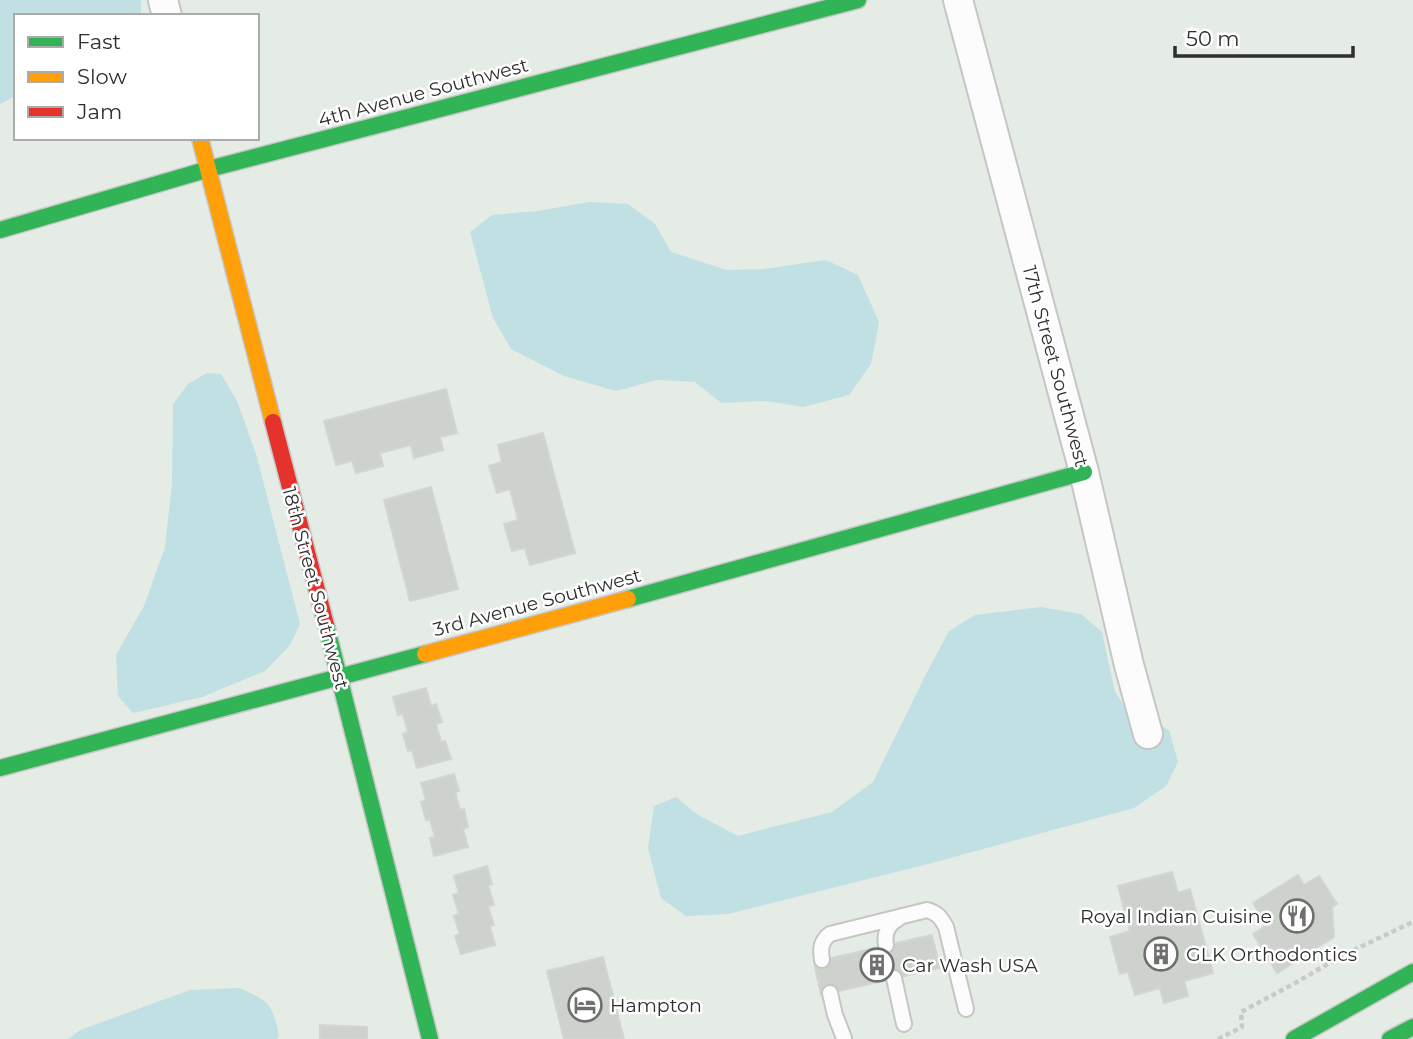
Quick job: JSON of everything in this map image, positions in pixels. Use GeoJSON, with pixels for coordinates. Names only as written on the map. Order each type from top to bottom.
{"type":"FeatureCollection","features":[{"type":"Feature","properties":{"kind":"street","name":"4th Avenue Southwest"},"geometry":{"type":"LineString","coordinates":[[0,230],[209,169],[858,0]]}},
{"type":"Feature","properties":{"kind":"street","name":"17th Street Southwest"},"geometry":{"type":"LineString","coordinates":[[958,0],[1084,472],[1147,734]]}},
{"type":"Feature","properties":{"kind":"street","name":"18th Street Southwest"},"geometry":{"type":"LineString","coordinates":[[201,140],[430,1039]]}},
{"type":"Feature","properties":{"kind":"street","name":"3rd Avenue Southwest"},"geometry":{"type":"LineString","coordinates":[[0,768],[599,607],[1084,472]]}},
{"type":"Feature","properties":{"kind":"street"},"geometry":{"type":"LineString","coordinates":[[1294,1039],[1413,972]]}},
{"type":"Feature","properties":{"kind":"street"},"geometry":{"type":"LineString","coordinates":[[1390,1039],[1413,1027]]}},
{"type":"Feature","properties":{"kind":"lane"},"geometry":{"type":"LineString","coordinates":[[822,960],[821,946],[830,934],[927,910],[934,912],[941,918],[952,946],[966,1010]]}},
{"type":"Feature","properties":{"kind":"lane"},"geometry":{"type":"LineString","coordinates":[[886,945],[887,930],[892,922],[905,915]]}},
{"type":"Feature","properties":{"kind":"lane"},"geometry":{"type":"LineString","coordinates":[[894,978],[904,1024]]}},
{"type":"Feature","properties":{"kind":"lane"},"geometry":{"type":"LineString","coordinates":[[830,993],[844,1038]]}},
{"type":"Feature","properties":{"kind":"path"},"geometry":{"type":"LineString","coordinates":[[1218,1039],[1242,1027],[1241,1012],[1343,955],[1413,922]]}},
{"type":"Feature","properties":{"kind":"shaded area"},"geometry":{"type":"Polygon","coordinates":[[[0,0],[141,0],[141,14],[14,14],[14,97],[0,104],[0,0]]]}},
{"type":"Feature","properties":{"kind":"shaded area"},"geometry":{"type":"Polygon","coordinates":[[[589,202],[628,204],[655,224],[671,252],[727,270],[764,269],[826,260],[858,275],[879,322],[871,364],[849,395],[803,407],[766,401],[721,403],[695,382],[657,380],[616,391],[564,376],[511,349],[493,318],[470,232],[492,215],[538,211],[589,202]]]}},
{"type":"Feature","properties":{"kind":"shaded area"},"geometry":{"type":"Polygon","coordinates":[[[207,373],[221,374],[237,401],[256,454],[300,624],[290,645],[265,671],[202,697],[133,713],[118,696],[116,655],[144,606],[165,547],[172,484],[173,404],[188,384],[207,373]]]}},
{"type":"Feature","properties":{"kind":"shaded area"},"geometry":{"type":"Polygon","coordinates":[[[1041,607],[1081,614],[1102,632],[1115,692],[1127,710],[1169,730],[1178,762],[1166,786],[1134,808],[928,864],[728,914],[686,916],[661,898],[648,848],[654,806],[676,797],[698,815],[738,836],[832,812],[873,782],[949,631],[975,615],[1041,607]]]}},
{"type":"Feature","properties":{"kind":"shaded area"},"geometry":{"type":"Polygon","coordinates":[[[239,988],[268,1004],[277,1025],[277,1039],[68,1039],[80,1030],[190,990],[239,988]]]}},
{"type":"Feature","properties":{"kind":"building"},"geometry":{"type":"Polygon","coordinates":[[[446,389],[457,433],[440,437],[443,450],[414,458],[411,445],[380,453],[383,466],[356,473],[352,461],[336,465],[324,421],[446,389]]]}},
{"type":"Feature","properties":{"kind":"building"},"geometry":{"type":"Polygon","coordinates":[[[543,433],[575,553],[530,565],[525,548],[512,551],[504,524],[518,520],[510,489],[497,493],[489,466],[502,462],[498,445],[543,433]]]}},
{"type":"Feature","properties":{"kind":"building"},"geometry":{"type":"Polygon","coordinates":[[[431,487],[458,589],[410,601],[384,500],[431,487]]]}},
{"type":"Feature","properties":{"kind":"building"},"geometry":{"type":"Polygon","coordinates":[[[426,688],[431,706],[436,704],[442,722],[436,724],[441,742],[445,741],[451,759],[417,768],[412,750],[408,751],[403,734],[408,732],[403,714],[398,715],[393,697],[426,688]]]}},
{"type":"Feature","properties":{"kind":"building"},"geometry":{"type":"Polygon","coordinates":[[[454,774],[459,791],[455,792],[460,810],[464,809],[468,827],[463,829],[468,847],[434,856],[430,838],[435,837],[421,802],[426,800],[421,783],[454,774]]]}},
{"type":"Feature","properties":{"kind":"building"},"geometry":{"type":"Polygon","coordinates":[[[487,866],[492,884],[488,885],[494,905],[488,906],[494,925],[490,926],[495,945],[461,954],[455,936],[460,934],[454,916],[459,914],[453,895],[459,893],[454,876],[487,866]]]}},
{"type":"Feature","properties":{"kind":"building","name":"GLK Orthodontics"},"geometry":{"type":"Polygon","coordinates":[[[1172,872],[1178,893],[1190,889],[1213,973],[1184,981],[1188,996],[1164,1003],[1160,988],[1135,995],[1128,972],[1120,974],[1110,937],[1130,931],[1118,886],[1172,872]]]}},
{"type":"Feature","properties":{"kind":"building","name":"Royal Indian Cuisine"},"geometry":{"type":"Polygon","coordinates":[[[1298,875],[1304,885],[1319,876],[1337,904],[1332,907],[1334,937],[1277,973],[1253,934],[1267,925],[1253,903],[1298,875]]]}},
{"type":"Feature","properties":{"kind":"building","name":"Car Wash USA"},"geometry":{"type":"Polygon","coordinates":[[[932,935],[940,968],[821,995],[814,962],[932,935]]]}},
{"type":"Feature","properties":{"kind":"building","name":"Hampton"},"geometry":{"type":"Polygon","coordinates":[[[603,957],[624,1039],[564,1039],[547,971],[603,957]]]}},
{"type":"Feature","properties":{"kind":"building"},"geometry":{"type":"Polygon","coordinates":[[[320,1025],[367,1027],[367,1039],[320,1039],[320,1025]]]}},
{"type":"Feature","properties":{"kind":"traffic: fast"},"geometry":{"type":"LineString","coordinates":[[0,230],[209,169],[858,0]]}},
{"type":"Feature","properties":{"kind":"traffic: fast"},"geometry":{"type":"LineString","coordinates":[[628,599],[1084,472]]}},
{"type":"Feature","properties":{"kind":"traffic: fast"},"geometry":{"type":"LineString","coordinates":[[326,625],[430,1039]]}},
{"type":"Feature","properties":{"kind":"traffic: fast"},"geometry":{"type":"LineString","coordinates":[[0,768],[425,654]]}},
{"type":"Feature","properties":{"kind":"traffic: fast"},"geometry":{"type":"LineString","coordinates":[[1294,1039],[1413,972]]}},
{"type":"Feature","properties":{"kind":"traffic: fast"},"geometry":{"type":"LineString","coordinates":[[1390,1039],[1413,1027]]}},
{"type":"Feature","properties":{"kind":"traffic: slow"},"geometry":{"type":"LineString","coordinates":[[201,140],[273,422]]}},
{"type":"Feature","properties":{"kind":"traffic: slow"},"geometry":{"type":"LineString","coordinates":[[425,654],[628,599]]}},
{"type":"Feature","properties":{"kind":"traffic: jam"},"geometry":{"type":"LineString","coordinates":[[273,422],[326,625]]}},
{"type":"Feature","properties":{"kind":"place","name":"Royal Indian Cuisine"},"geometry":{"type":"Point","coordinates":[1297,916]}},
{"type":"Feature","properties":{"kind":"place","name":"GLK Orthodontics"},"geometry":{"type":"Point","coordinates":[1161,954]}},
{"type":"Feature","properties":{"kind":"place","name":"Car Wash USA"},"geometry":{"type":"Point","coordinates":[877,965]}},
{"type":"Feature","properties":{"kind":"place","name":"Hampton"},"geometry":{"type":"Point","coordinates":[585,1005]}}]}
